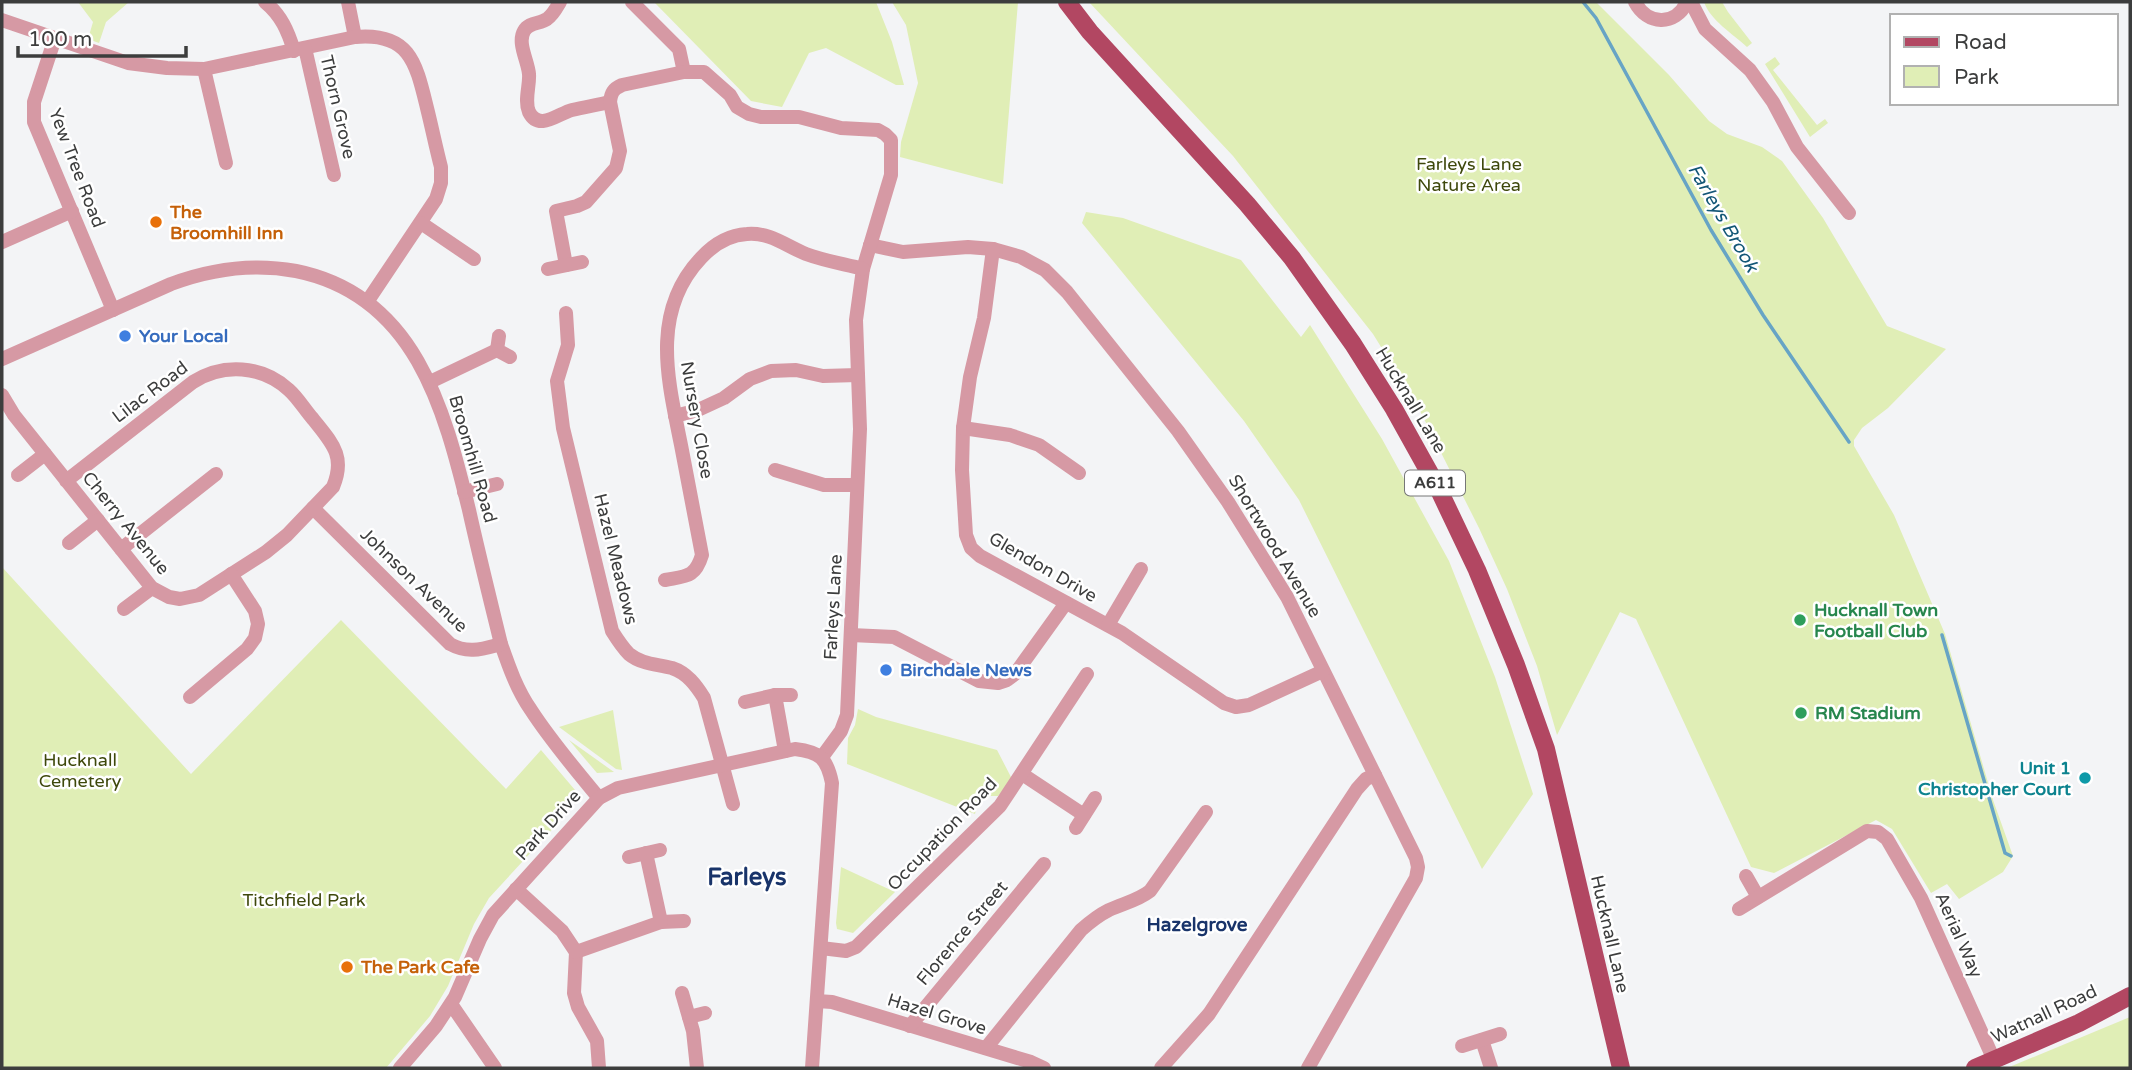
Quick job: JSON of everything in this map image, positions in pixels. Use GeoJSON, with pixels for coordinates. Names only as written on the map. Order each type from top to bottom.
{"type":"FeatureCollection","features":[{"type":"Feature","properties":{"kind":"main road","name":"Hucknall Lane"},"geometry":{"type":"LineString","coordinates":[[1067,2],[1090,32],[1247,204],[1292,258],[1353,344],[1438,488],[1497,618],[1546,749],[1619,1065]]}},
{"type":"Feature","properties":{"kind":"main road","name":"Watnall Road"},"geometry":{"type":"LineString","coordinates":[[1975,1068],[2079,1023],[2130,996]]}},
{"type":"Feature","properties":{"kind":"street","name":"Thorn Grove"},"geometry":{"type":"LineString","coordinates":[[265,2],[276,11],[299,50],[334,175]]}},
{"type":"Feature","properties":{"kind":"street"},"geometry":{"type":"LineString","coordinates":[[348,2],[355,37]]}},
{"type":"Feature","properties":{"kind":"street"},"geometry":{"type":"LineString","coordinates":[[561,2],[550,17],[533,23],[523,33],[522,41],[530,75],[527,103],[530,113],[536,119],[544,121],[568,111],[610,102]]}},
{"type":"Feature","properties":{"kind":"street"},"geometry":{"type":"LineString","coordinates":[[566,265],[556,211],[586,202],[618,164],[620,151],[610,102],[611,94],[615,88],[684,72],[679,49],[632,2]]}},
{"type":"Feature","properties":{"kind":"street"},"geometry":{"type":"LineString","coordinates":[[1635,2],[1639,10],[1655,20],[1672,18],[1705,29]]}},
{"type":"Feature","properties":{"kind":"street"},"geometry":{"type":"LineString","coordinates":[[1672,18],[1689,2],[1705,29],[1749,70],[1773,102],[1797,147],[1849,213]]}},
{"type":"Feature","properties":{"kind":"street"},"geometry":{"type":"LineString","coordinates":[[2,20],[128,63],[167,68],[204,69],[355,37],[375,35],[394,42],[407,53],[418,69],[441,183],[436,199],[367,302]]}},
{"type":"Feature","properties":{"kind":"street","name":"Yew Tree Road"},"geometry":{"type":"LineString","coordinates":[[55,38],[34,102],[34,122],[113,310]]}},
{"type":"Feature","properties":{"kind":"street"},"geometry":{"type":"LineString","coordinates":[[204,69],[226,163]]}},
{"type":"Feature","properties":{"kind":"street","name":"Farleys Lane"},"geometry":{"type":"LineString","coordinates":[[684,72],[704,72],[730,95],[737,107],[749,114],[761,117],[799,117],[841,128],[878,130],[891,140],[891,175],[863,269],[856,320],[860,429],[845,722],[841,732],[822,757]]}},
{"type":"Feature","properties":{"kind":"street"},"geometry":{"type":"LineString","coordinates":[[2,243],[72,211]]}},
{"type":"Feature","properties":{"kind":"street"},"geometry":{"type":"LineString","coordinates":[[421,223],[473,260]]}},
{"type":"Feature","properties":{"kind":"street","name":"Nursery Close"},"geometry":{"type":"LineString","coordinates":[[665,580],[689,575],[698,568],[702,555],[668,381],[666,348],[669,317],[687,272],[709,249],[727,238],[748,233],[772,236],[802,252],[863,269]]}},
{"type":"Feature","properties":{"kind":"street","name":"Shortwood Avenue"},"geometry":{"type":"LineString","coordinates":[[870,245],[903,253],[968,247],[993,249],[1021,257],[1045,270],[1067,292],[1178,430],[1228,502],[1287,597],[1416,858],[1418,871],[1308,1068]]}},
{"type":"Feature","properties":{"kind":"street","name":"Glendon Drive"},"geometry":{"type":"LineString","coordinates":[[993,249],[984,318],[970,377],[963,428],[962,470],[966,535],[971,548],[1122,633],[1224,703],[1236,707],[1249,705],[1323,671]]}},
{"type":"Feature","properties":{"kind":"street"},"geometry":{"type":"LineString","coordinates":[[548,269],[582,262]]}},
{"type":"Feature","properties":{"kind":"street","name":"Broomhill Road"},"geometry":{"type":"LineString","coordinates":[[2,359],[195,275],[245,267],[284,269],[318,277],[367,302],[386,318],[403,338],[430,382],[447,426],[501,644],[513,677],[529,708],[599,798]]}},
{"type":"Feature","properties":{"kind":"street","name":"Hazel Meadows"},"geometry":{"type":"LineString","coordinates":[[566,313],[568,345],[557,381],[563,428],[612,631],[620,645],[631,655],[647,663],[674,669],[696,685],[704,698],[733,804]]}},
{"type":"Feature","properties":{"kind":"street"},"geometry":{"type":"LineString","coordinates":[[430,382],[502,347]]}},
{"type":"Feature","properties":{"kind":"street","name":"Lilac Road"},"geometry":{"type":"LineString","coordinates":[[66,481],[201,377],[229,369],[251,370],[272,378],[291,392],[336,450],[339,459],[337,477],[333,487],[313,508]]}},
{"type":"Feature","properties":{"kind":"street"},"geometry":{"type":"LineString","coordinates":[[675,416],[698,410],[724,398],[750,379],[771,372],[796,370],[823,376],[858,375]]}},
{"type":"Feature","properties":{"kind":"street","name":"Cherry Avenue"},"geometry":{"type":"LineString","coordinates":[[2,396],[14,415],[152,587],[169,597],[189,598],[199,595],[266,552],[313,508]]}},
{"type":"Feature","properties":{"kind":"street"},"geometry":{"type":"LineString","coordinates":[[963,428],[1010,435],[1039,445],[1079,473]]}},
{"type":"Feature","properties":{"kind":"street"},"geometry":{"type":"LineString","coordinates":[[18,475],[45,454]]}},
{"type":"Feature","properties":{"kind":"street"},"geometry":{"type":"LineString","coordinates":[[775,470],[824,485],[857,485]]}},
{"type":"Feature","properties":{"kind":"street"},"geometry":{"type":"LineString","coordinates":[[121,549],[216,474]]}},
{"type":"Feature","properties":{"kind":"street"},"geometry":{"type":"LineString","coordinates":[[464,492],[497,484]]}},
{"type":"Feature","properties":{"kind":"street","name":"Johnson Avenue"},"geometry":{"type":"LineString","coordinates":[[313,508],[450,644],[473,651],[501,644]]}},
{"type":"Feature","properties":{"kind":"street"},"geometry":{"type":"LineString","coordinates":[[69,543],[98,520]]}},
{"type":"Feature","properties":{"kind":"street"},"geometry":{"type":"LineString","coordinates":[[1108,625],[1141,569]]}},
{"type":"Feature","properties":{"kind":"street"},"geometry":{"type":"LineString","coordinates":[[190,697],[247,649],[255,638],[258,624],[255,611],[231,574]]}},
{"type":"Feature","properties":{"kind":"street"},"geometry":{"type":"LineString","coordinates":[[124,609],[152,587]]}},
{"type":"Feature","properties":{"kind":"street"},"geometry":{"type":"LineString","coordinates":[[850,635],[894,637],[979,681],[998,683],[1015,674],[1066,603]]}},
{"type":"Feature","properties":{"kind":"street","name":"Occupation Road"},"geometry":{"type":"LineString","coordinates":[[821,948],[846,951],[856,947],[1000,806],[1087,674]]}},
{"type":"Feature","properties":{"kind":"street"},"geometry":{"type":"LineString","coordinates":[[745,702],[775,695],[791,695]]}},
{"type":"Feature","properties":{"kind":"street"},"geometry":{"type":"LineString","coordinates":[[775,695],[785,751]]}},
{"type":"Feature","properties":{"kind":"street","name":"Park Drive"},"geometry":{"type":"LineString","coordinates":[[400,1068],[451,1004],[493,915],[599,798],[618,788],[785,751],[807,751],[822,757]]}},
{"type":"Feature","properties":{"kind":"street"},"geometry":{"type":"LineString","coordinates":[[812,1068],[832,783],[828,765],[822,757]]}},
{"type":"Feature","properties":{"kind":"street"},"geometry":{"type":"LineString","coordinates":[[1022,774],[1080,821],[1095,798]]}},
{"type":"Feature","properties":{"kind":"street"},"geometry":{"type":"LineString","coordinates":[[1161,1068],[1209,1014],[1357,789],[1366,779],[1375,775]]}},
{"type":"Feature","properties":{"kind":"street"},"geometry":{"type":"LineString","coordinates":[[986,1048],[1081,930],[1102,914],[1139,900],[1150,891],[1206,812]]}},
{"type":"Feature","properties":{"kind":"street","name":"Aerial Way"},"geometry":{"type":"LineString","coordinates":[[1758,897],[1867,831],[1878,832],[1887,839],[1921,898],[1994,1060]]}},
{"type":"Feature","properties":{"kind":"street"},"geometry":{"type":"LineString","coordinates":[[629,857],[653,852],[661,922]]}},
{"type":"Feature","properties":{"kind":"street","name":"Florence Street"},"geometry":{"type":"LineString","coordinates":[[910,1026],[1044,864]]}},
{"type":"Feature","properties":{"kind":"street"},"geometry":{"type":"LineString","coordinates":[[1739,909],[1758,897],[1746,876]]}},
{"type":"Feature","properties":{"kind":"street"},"geometry":{"type":"LineString","coordinates":[[516,889],[562,931],[576,952],[574,993],[578,1007],[597,1041],[599,1068]]}},
{"type":"Feature","properties":{"kind":"street"},"geometry":{"type":"LineString","coordinates":[[576,952],[661,922],[684,921]]}},
{"type":"Feature","properties":{"kind":"street"},"geometry":{"type":"LineString","coordinates":[[682,993],[690,1017],[697,1068]]}},
{"type":"Feature","properties":{"kind":"street","name":"Hazel Grove"},"geometry":{"type":"LineString","coordinates":[[817,1002],[832,1002],[1044,1068]]}},
{"type":"Feature","properties":{"kind":"street"},"geometry":{"type":"LineString","coordinates":[[451,1004],[495,1068]]}},
{"type":"Feature","properties":{"kind":"street"},"geometry":{"type":"LineString","coordinates":[[690,1017],[705,1013]]}},
{"type":"Feature","properties":{"kind":"street"},"geometry":{"type":"LineString","coordinates":[[1462,1046],[1500,1034]]}},
{"type":"Feature","properties":{"kind":"street"},"geometry":{"type":"LineString","coordinates":[[1482,1040],[1491,1068]]}},
{"type":"Feature","properties":{"kind":"green space"},"geometry":{"type":"Polygon","coordinates":[[[78,2],[129,2],[106,22],[99,43],[88,39],[93,22],[78,2]]]}},
{"type":"Feature","properties":{"kind":"green space"},"geometry":{"type":"Polygon","coordinates":[[[654,2],[876,2],[892,42],[904,85],[896,85],[826,48],[809,53],[782,107],[751,101],[654,2]]]}},
{"type":"Feature","properties":{"kind":"green space"},"geometry":{"type":"Polygon","coordinates":[[[892,2],[1018,2],[1003,184],[900,157],[901,142],[918,83],[906,25],[892,2]]]}},
{"type":"Feature","properties":{"kind":"green space","name":"Farleys Lane Nature Area"},"geometry":{"type":"Polygon","coordinates":[[[1089,2],[1596,2],[1669,75],[1709,121],[1727,134],[1762,147],[1782,161],[1823,218],[1887,326],[1946,349],[1888,408],[1862,428],[1854,440],[1854,446],[1894,515],[1945,634],[1993,800],[2013,856],[2003,872],[1959,899],[1947,884],[1931,893],[1892,829],[1876,820],[1774,873],[1751,867],[1636,619],[1620,612],[1557,735],[1537,666],[1507,589],[1417,405],[1373,334],[1233,156],[1089,2]]]}},
{"type":"Feature","properties":{"kind":"green space"},"geometry":{"type":"Polygon","coordinates":[[[1704,2],[1722,2],[1752,43],[1747,47],[1729,32],[1711,15],[1704,2]]]}},
{"type":"Feature","properties":{"kind":"green space"},"geometry":{"type":"Polygon","coordinates":[[[1775,57],[1780,64],[1773,70],[1817,125],[1825,119],[1828,123],[1810,137],[1765,64],[1775,57]]]}},
{"type":"Feature","properties":{"kind":"green space"},"geometry":{"type":"Polygon","coordinates":[[[1086,212],[1123,218],[1241,260],[1301,337],[1310,325],[1382,439],[1449,561],[1495,677],[1533,794],[1482,869],[1299,500],[1244,421],[1082,223],[1086,212]]]}},
{"type":"Feature","properties":{"kind":"green space","name":"Titchfield Park"},"geometry":{"type":"Polygon","coordinates":[[[2,567],[191,774],[341,620],[506,789],[541,750],[575,790],[558,823],[489,898],[474,924],[448,986],[430,1016],[386,1068],[2,1068],[2,567]]]}},
{"type":"Feature","properties":{"kind":"green space"},"geometry":{"type":"Polygon","coordinates":[[[858,709],[876,717],[997,750],[1012,779],[998,796],[990,796],[977,805],[975,814],[847,764],[848,738],[855,725],[858,709]]]}},
{"type":"Feature","properties":{"kind":"green space"},"geometry":{"type":"Polygon","coordinates":[[[613,710],[622,770],[616,769],[559,727],[613,710]]]}},
{"type":"Feature","properties":{"kind":"green space"},"geometry":{"type":"Polygon","coordinates":[[[569,740],[614,772],[597,773],[569,740]]]}},
{"type":"Feature","properties":{"kind":"green space"},"geometry":{"type":"Polygon","coordinates":[[[841,867],[895,892],[853,933],[837,929],[841,867]]]}},
{"type":"Feature","properties":{"kind":"green space"},"geometry":{"type":"Polygon","coordinates":[[[2130,1017],[2130,1068],[2007,1068],[2130,1017]]]}},
{"type":"Feature","properties":{"kind":"waterway","name":"Farleys Brook"},"geometry":{"type":"LineString","coordinates":[[1583,2],[1596,18],[1711,230],[1763,315],[1849,442]]}},
{"type":"Feature","properties":{"kind":"waterway"},"geometry":{"type":"LineString","coordinates":[[1942,635],[2005,853],[2011,856]]}},
{"type":"Feature","properties":{"kind":"place","name":"The Broomhill Inn"},"geometry":{"type":"Point","coordinates":[156,222]}},
{"type":"Feature","properties":{"kind":"place","name":"Your Local"},"geometry":{"type":"Point","coordinates":[125,336]}},
{"type":"Feature","properties":{"kind":"place","name":"Hucknall Town Football Club"},"geometry":{"type":"Point","coordinates":[1800,620]}},
{"type":"Feature","properties":{"kind":"place","name":"Birchdale News"},"geometry":{"type":"Point","coordinates":[886,670]}},
{"type":"Feature","properties":{"kind":"place","name":"RM Stadium"},"geometry":{"type":"Point","coordinates":[1801,713]}},
{"type":"Feature","properties":{"kind":"place","name":"Unit 1 Christopher Court"},"geometry":{"type":"Point","coordinates":[2085,778]}},
{"type":"Feature","properties":{"kind":"place","name":"The Park Cafe"},"geometry":{"type":"Point","coordinates":[347,967]}},
{"type":"Feature","properties":{"kind":"district","name":"Farleys"},"geometry":{"type":"Point","coordinates":[747,877]}},
{"type":"Feature","properties":{"kind":"district","name":"Hazelgrove"},"geometry":{"type":"Point","coordinates":[1197,925]}},
{"type":"Feature","properties":{"kind":"park label","name":"Hucknall Cemetery"},"geometry":{"type":"Point","coordinates":[80,770]}}]}
